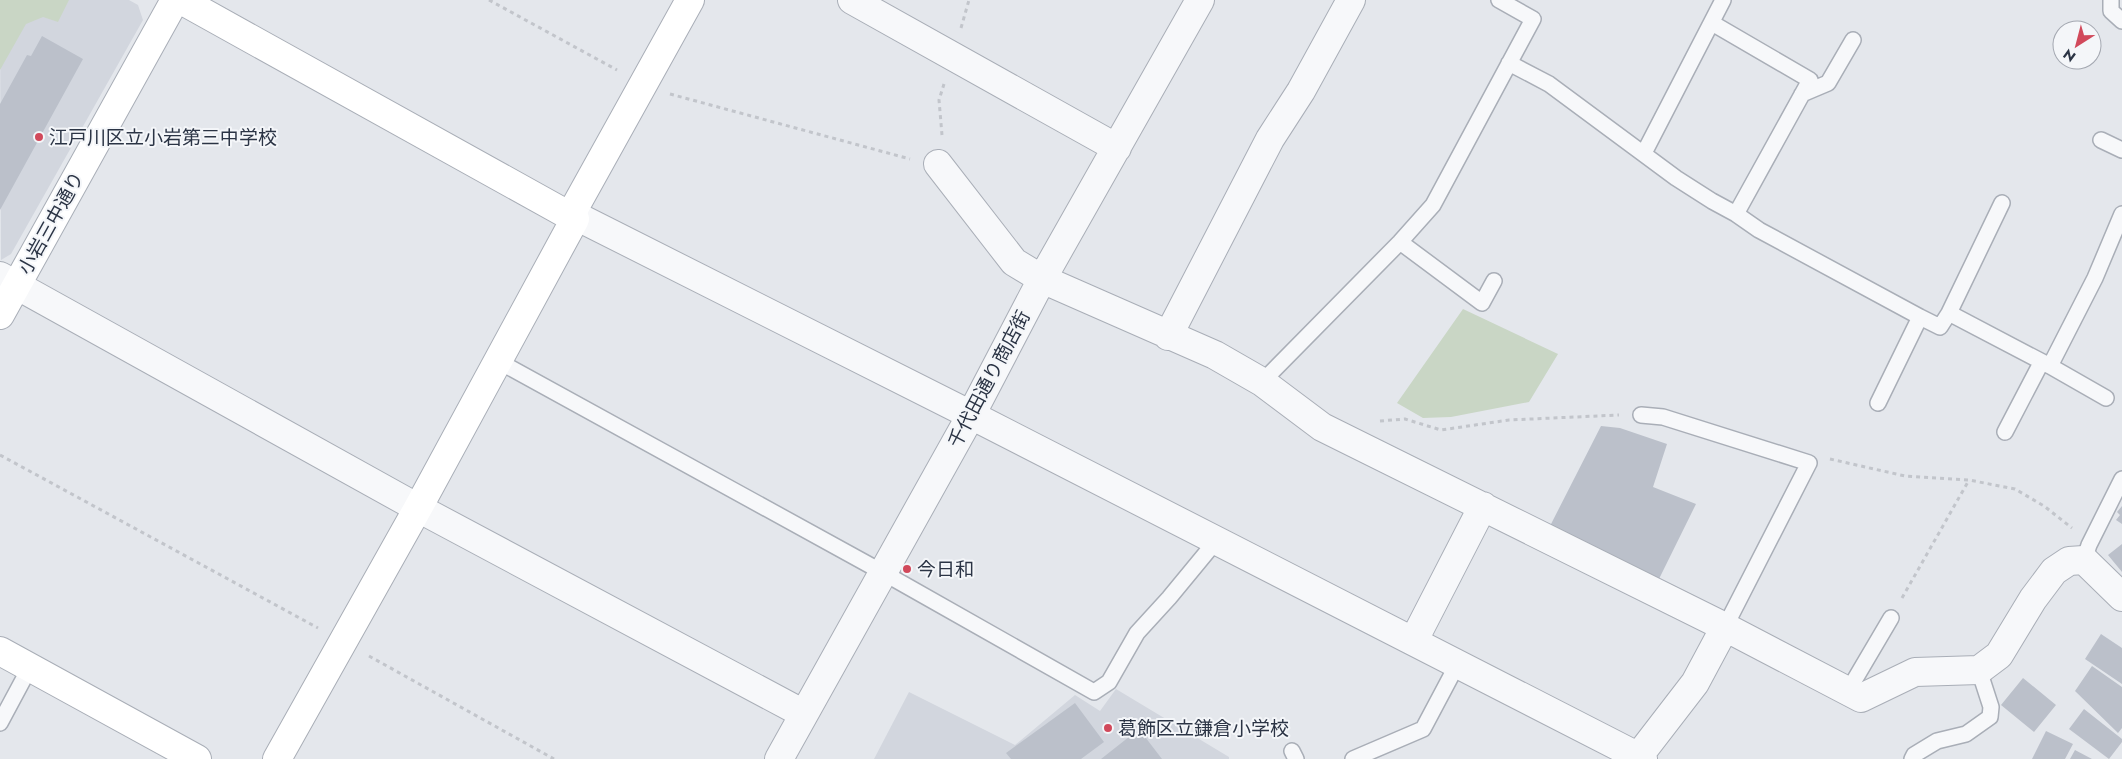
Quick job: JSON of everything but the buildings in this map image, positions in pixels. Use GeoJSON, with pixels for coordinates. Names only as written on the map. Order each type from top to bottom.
{"type":"FeatureCollection","features":[{"type":"Feature","properties":{"kind":"street","name":"小岩三中通り"},"geometry":{"type":"LineString","coordinates":[[0,315],[8,281],[175,0]]}},
{"type":"Feature","properties":{"kind":"street"},"geometry":{"type":"LineString","coordinates":[[181,0],[571,215],[972,414],[1216,541],[1414,640],[1636,757],[1695,683],[1724,627]]}},
{"type":"Feature","properties":{"kind":"street"},"geometry":{"type":"LineString","coordinates":[[571,215],[690,0]]}},
{"type":"Feature","properties":{"kind":"street"},"geometry":{"type":"LineString","coordinates":[[852,0],[1117,148]]}},
{"type":"Feature","properties":{"kind":"street","name":"千代田通り商店街"},"geometry":{"type":"LineString","coordinates":[[779,759],[972,414],[1042,279],[1200,0]]}},
{"type":"Feature","properties":{"kind":"street"},"geometry":{"type":"LineString","coordinates":[[1168,336],[1270,139],[1301,91],[1351,0]]}},
{"type":"Feature","properties":{"kind":"street"},"geometry":{"type":"LineString","coordinates":[[938,164],[1014,262],[1042,279],[1168,336],[1215,355],[1262,382],[1322,427],[1724,627],[1861,698],[1915,672],[1979,670],[1999,655],[2033,599],[2054,571],[2086,553],[2122,597]]}},
{"type":"Feature","properties":{"kind":"street"},"geometry":{"type":"LineString","coordinates":[[277,759],[418,508],[575,219],[571,215]]}},
{"type":"Feature","properties":{"kind":"street"},"geometry":{"type":"LineString","coordinates":[[8,281],[418,508],[804,714]]}},
{"type":"Feature","properties":{"kind":"street"},"geometry":{"type":"LineString","coordinates":[[1414,640],[1483,506]]}},
{"type":"Feature","properties":{"kind":"street"},"geometry":{"type":"LineString","coordinates":[[0,651],[197,759]]}},
{"type":"Feature","properties":{"kind":"lane"},"geometry":{"type":"LineString","coordinates":[[1262,382],[1400,242],[1433,205],[1532,19],[1499,0]]}},
{"type":"Feature","properties":{"kind":"lane"},"geometry":{"type":"LineString","coordinates":[[1644,153],[1723,0]]}},
{"type":"Feature","properties":{"kind":"lane"},"geometry":{"type":"LineString","coordinates":[[2111,0],[2111,11],[2122,20]]}},
{"type":"Feature","properties":{"kind":"lane"},"geometry":{"type":"LineString","coordinates":[[1712,23],[1810,80],[1736,214]]}},
{"type":"Feature","properties":{"kind":"lane"},"geometry":{"type":"LineString","coordinates":[[1802,94],[1828,83],[1853,40]]}},
{"type":"Feature","properties":{"kind":"lane"},"geometry":{"type":"LineString","coordinates":[[1509,63],[1549,84],[1697,192],[1736,214],[1759,230],[1940,327],[2002,203]]}},
{"type":"Feature","properties":{"kind":"lane"},"geometry":{"type":"LineString","coordinates":[[2101,140],[2122,150]]}},
{"type":"Feature","properties":{"kind":"lane"},"geometry":{"type":"LineString","coordinates":[[2004,432],[2046,365],[2095,278],[2122,214]]}},
{"type":"Feature","properties":{"kind":"lane"},"geometry":{"type":"LineString","coordinates":[[1400,242],[1482,303],[1494,281]]}},
{"type":"Feature","properties":{"kind":"lane"},"geometry":{"type":"LineString","coordinates":[[1948,313],[2106,398]]}},
{"type":"Feature","properties":{"kind":"lane"},"geometry":{"type":"LineString","coordinates":[[1878,403],[1920,317]]}},
{"type":"Feature","properties":{"kind":"lane"},"geometry":{"type":"LineString","coordinates":[[498,361],[882,572],[1094,692],[1109,682],[1137,632],[1170,598],[1216,541]]}},
{"type":"Feature","properties":{"kind":"lane"},"geometry":{"type":"LineString","coordinates":[[1641,415],[1663,417],[1809,463],[1724,627]]}},
{"type":"Feature","properties":{"kind":"lane"},"geometry":{"type":"LineString","coordinates":[[2086,553],[2122,479]]}},
{"type":"Feature","properties":{"kind":"lane"},"geometry":{"type":"LineString","coordinates":[[1848,691],[1891,618]]}},
{"type":"Feature","properties":{"kind":"lane"},"geometry":{"type":"LineString","coordinates":[[1353,759],[1423,729],[1458,663]]}},
{"type":"Feature","properties":{"kind":"lane"},"geometry":{"type":"LineString","coordinates":[[0,723],[30,668]]}},
{"type":"Feature","properties":{"kind":"lane"},"geometry":{"type":"LineString","coordinates":[[1912,759],[1914,755],[1936,741],[1966,734],[1990,717],[1991,707],[1979,670]]}},
{"type":"Feature","properties":{"kind":"path"},"geometry":{"type":"LineString","coordinates":[[490,0],[656,90],[915,161],[946,165],[939,100],[969,0]]}},
{"type":"Feature","properties":{"kind":"path"},"geometry":{"type":"LineString","coordinates":[[1376,421],[1405,420],[1440,430],[1509,420],[1641,415]]}},
{"type":"Feature","properties":{"kind":"path"},"geometry":{"type":"LineString","coordinates":[[0,455],[554,759]]}},
{"type":"Feature","properties":{"kind":"path"},"geometry":{"type":"LineString","coordinates":[[1809,463],[1818,458],[1904,476],[1969,480],[2015,489],[2044,506],[2074,530],[2086,553]]}},
{"type":"Feature","properties":{"kind":"path"},"geometry":{"type":"LineString","coordinates":[[1891,618],[1969,480]]}},
{"type":"Feature","properties":{"kind":"shaded area","name":"江戸川区立小岩第三中学校"},"geometry":{"type":"Polygon","coordinates":[[[0,0],[129,0],[138,5],[143,20],[11,254],[1,260],[0,0]]]}},
{"type":"Feature","properties":{"kind":"shaded area","name":"葛飾区立鎌倉小学校"},"geometry":{"type":"Polygon","coordinates":[[[1116,689],[1229,757],[1229,759],[874,759],[909,692],[1015,745],[1075,695],[1100,711],[1116,689]]]}},
{"type":"Feature","properties":{"kind":"green space"},"geometry":{"type":"Polygon","coordinates":[[[0,0],[69,0],[58,22],[43,17],[26,24],[0,70],[0,0]]]}},
{"type":"Feature","properties":{"kind":"green space"},"geometry":{"type":"Polygon","coordinates":[[[1463,309],[1558,354],[1529,402],[1451,417],[1423,418],[1397,403],[1463,309]]]}},
{"type":"Feature","properties":{"kind":"place","name":"江戸川区立小岩第三中学校"},"geometry":{"type":"Point","coordinates":[39,137]}},
{"type":"Feature","properties":{"kind":"place","name":"今日和"},"geometry":{"type":"Point","coordinates":[907,569]}},
{"type":"Feature","properties":{"kind":"place","name":"葛飾区立鎌倉小学校"},"geometry":{"type":"Point","coordinates":[1108,728]}}]}
